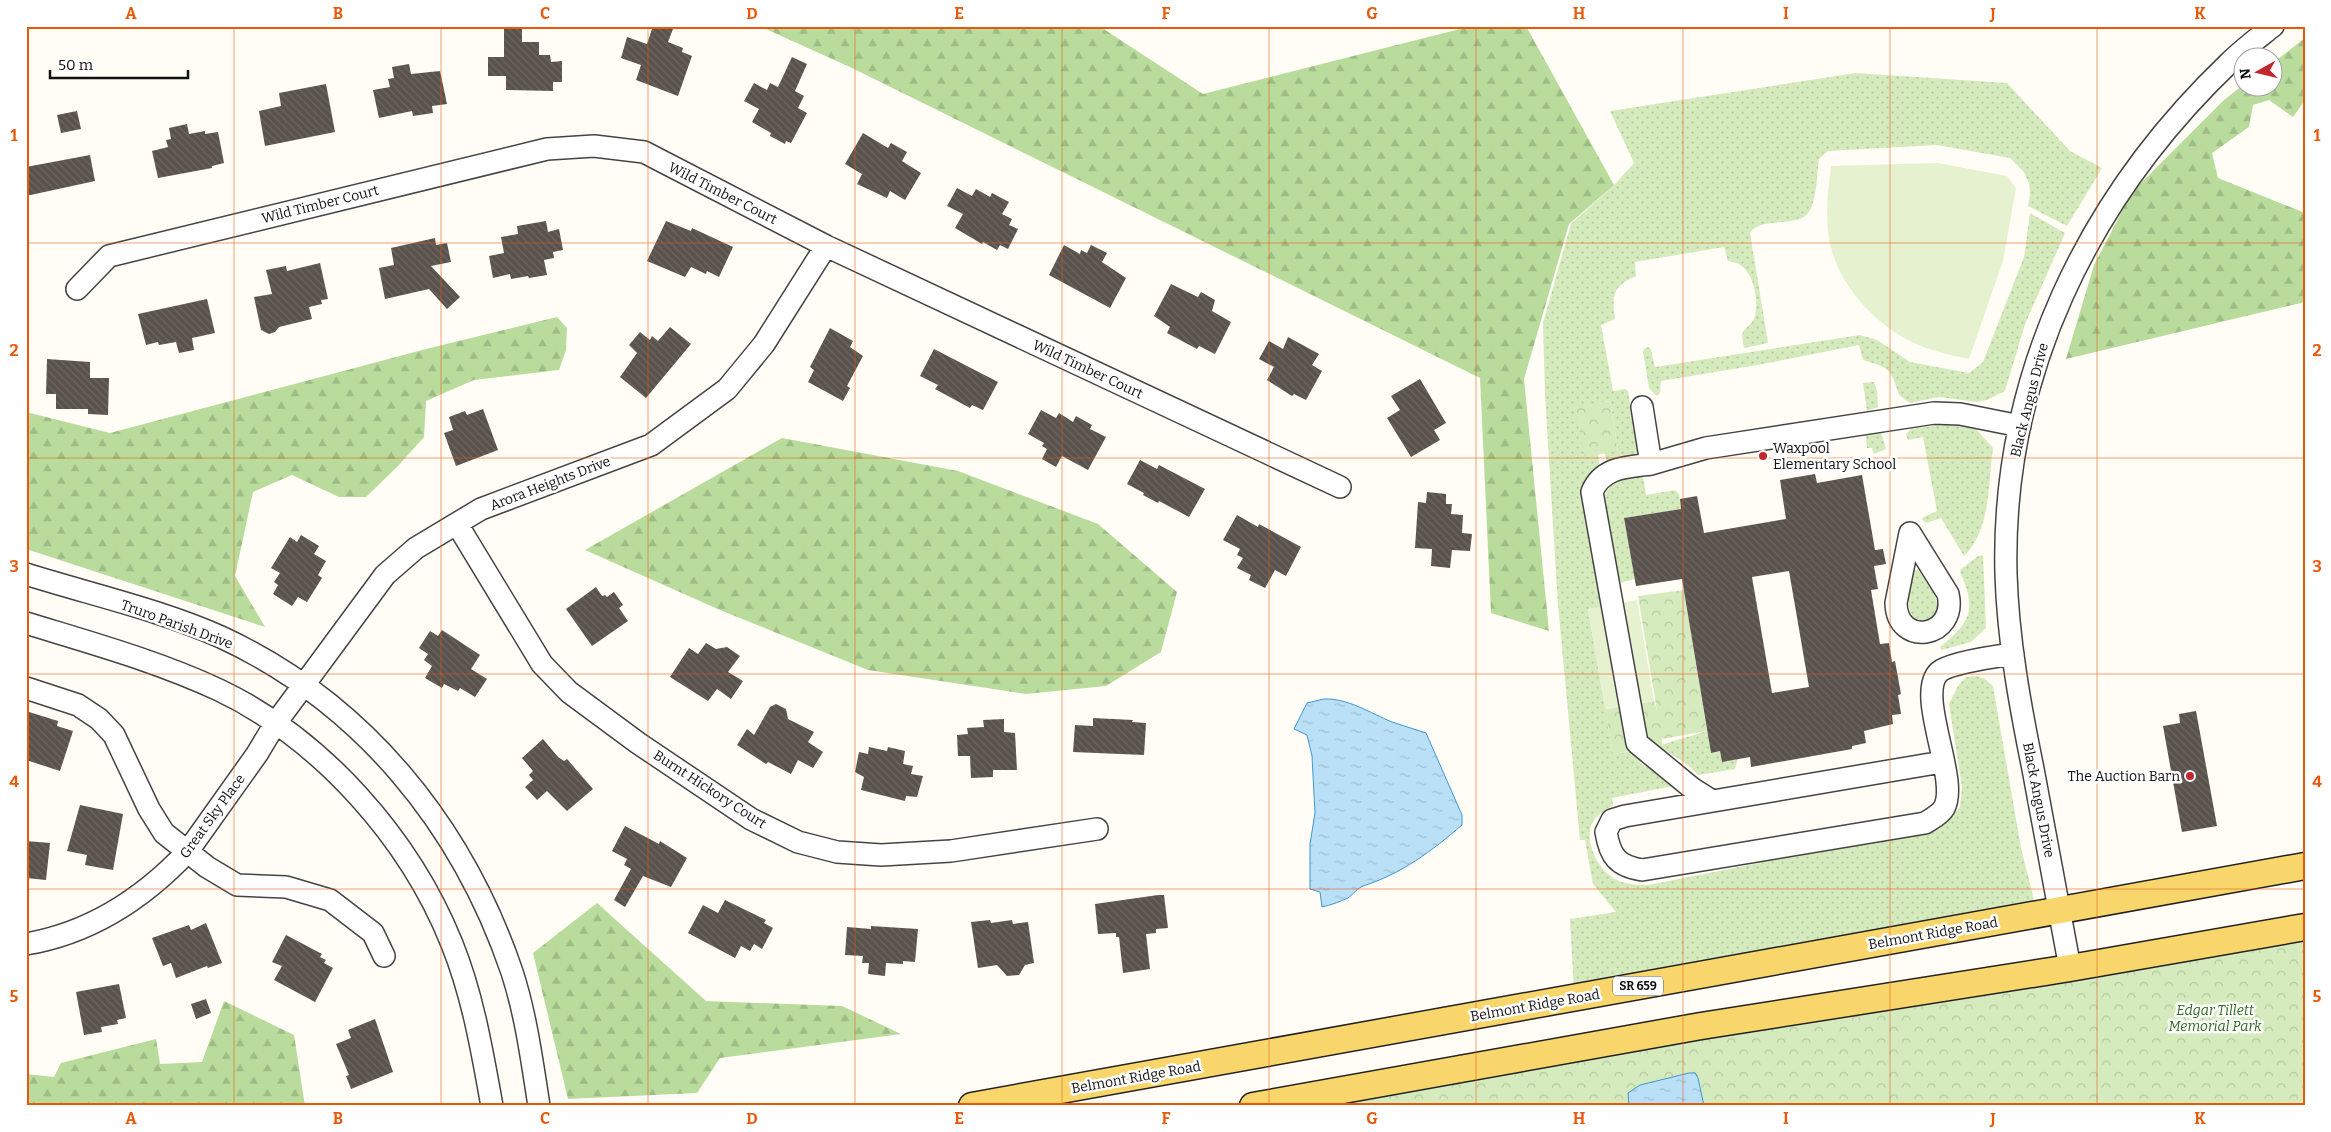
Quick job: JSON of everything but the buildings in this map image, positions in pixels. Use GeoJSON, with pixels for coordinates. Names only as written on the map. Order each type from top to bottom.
{"type":"FeatureCollection","features":[{"type":"Feature","properties":{"kind":"main road","name":"Belmont Ridge Road"},"geometry":{"type":"LineString","coordinates":[[972,1106],[2305,866]]}},
{"type":"Feature","properties":{"kind":"main road"},"geometry":{"type":"LineString","coordinates":[[1253,1106],[1701,1026],[2070,968],[2305,927]]}},
{"type":"Feature","properties":{"kind":"street","name":"Black Angus Drive"},"geometry":{"type":"LineString","coordinates":[[2070,968],[2024,721],[2007,593],[2006,536],[2009,496],[2020,426],[2046,332],[2089,240],[2120,189],[2170,125],[2230,62],[2273,26]]}},
{"type":"Feature","properties":{"kind":"street","name":"Wild Timber Court"},"geometry":{"type":"LineString","coordinates":[[78,289],[109,256],[547,149],[585,146],[644,152],[826,246],[1340,487]]}},
{"type":"Feature","properties":{"kind":"street","name":"Arora Heights Drive"},"geometry":{"type":"LineString","coordinates":[[275,724],[385,575],[416,548],[481,509],[651,445],[727,389],[764,344],[826,246]]}},
{"type":"Feature","properties":{"kind":"street"},"geometry":{"type":"LineString","coordinates":[[1642,407],[1651,464]]}},
{"type":"Feature","properties":{"kind":"street"},"geometry":{"type":"LineString","coordinates":[[1712,801],[1693,789],[1637,743],[1592,492],[1596,481],[1605,474],[1632,466],[1651,464],[1706,448],[1934,412],[1960,414],[2020,426]]}},
{"type":"Feature","properties":{"kind":"street","name":"Burnt Hickory Court"},"geometry":{"type":"LineString","coordinates":[[456,524],[542,664],[569,692],[638,743],[751,819],[798,842],[837,852],[881,855],[951,851],[1097,829]]}},
{"type":"Feature","properties":{"kind":"street","name":"Truro Parish Drive"},"geometry":{"type":"LineString","coordinates":[[26,574],[168,618],[219,637],[268,661],[305,685],[344,716],[388,759],[436,818],[463,860],[494,923],[512,974],[529,1039],[539,1106]]}},
{"type":"Feature","properties":{"kind":"street"},"geometry":{"type":"LineString","coordinates":[[26,623],[165,666],[220,690],[256,710],[318,757],[364,803],[408,861],[429,896],[452,944],[476,1017],[492,1106]]}},
{"type":"Feature","properties":{"kind":"street"},"geometry":{"type":"LineString","coordinates":[[1942,762],[1625,816],[1612,820],[1606,832],[1609,848],[1616,859],[1628,868],[1642,870],[1926,823],[1944,809],[1948,792],[1932,700],[1933,684],[1938,673],[1949,667],[2014,654]]}},
{"type":"Feature","properties":{"kind":"street"},"geometry":{"type":"LineString","coordinates":[[26,688],[78,705],[99,719],[114,735],[149,809],[164,833],[207,867],[237,885],[286,887],[330,900],[373,933],[384,956]]}},
{"type":"Feature","properties":{"kind":"street","name":"Great Sky Place"},"geometry":{"type":"LineString","coordinates":[[26,944],[65,936],[96,922],[137,897],[159,880],[188,851],[257,754],[275,724]]}},
{"type":"Feature","properties":{"kind":"green space"},"geometry":{"type":"Polygon","coordinates":[[[759,26],[1099,26],[1203,94],[1472,26],[1526,26],[1614,185],[1569,224],[1524,379],[1549,631],[1491,613],[1480,378],[852,68],[759,26]]]}},
{"type":"Feature","properties":{"kind":"green space"},"geometry":{"type":"Polygon","coordinates":[[[2305,38],[2305,100],[2293,117],[2269,100],[2253,105],[2249,127],[2212,153],[2218,178],[2305,213],[2305,302],[2066,359],[2094,265],[2132,192],[2234,92],[2234,98],[2284,98],[2284,54],[2305,38]]]}},
{"type":"Feature","properties":{"kind":"green space"},"geometry":{"type":"Polygon","coordinates":[[[1856,73],[2007,83],[2070,151],[2102,168],[2067,226],[2028,206],[2029,183],[2024,172],[2010,158],[1937,145],[1828,151],[1819,159],[1814,198],[1810,210],[1805,216],[1798,220],[1763,225],[1755,228],[1750,233],[1768,343],[1744,348],[1742,334],[1753,321],[1756,313],[1755,291],[1747,271],[1740,265],[1728,261],[1724,247],[1635,262],[1636,276],[1618,288],[1614,297],[1615,319],[1601,325],[1613,391],[1625,389],[1628,391],[1638,455],[1607,464],[1605,453],[1618,450],[1610,401],[1574,407],[1597,448],[1600,468],[1586,507],[1601,607],[1588,609],[1613,754],[1633,751],[1642,764],[1670,781],[1673,786],[1612,798],[1613,805],[1592,822],[1590,841],[1595,856],[1609,875],[1627,884],[1649,885],[1939,829],[1960,807],[1962,787],[1949,704],[1958,686],[1966,677],[1976,676],[1985,679],[1993,686],[2021,848],[2037,912],[1574,993],[1570,919],[1616,912],[1593,884],[1585,840],[1580,840],[1558,605],[1545,395],[1543,323],[1571,224],[1614,185],[1634,163],[1610,111],[1856,73]]]}},
{"type":"Feature","properties":{"kind":"green space"},"geometry":{"type":"Polygon","coordinates":[[[1938,163],[2007,176],[2016,188],[2003,261],[1969,359],[1934,351],[1914,343],[1899,335],[1871,313],[1848,286],[1833,255],[1829,238],[1827,211],[1831,166],[1938,163]]]}},
{"type":"Feature","properties":{"kind":"green space"},"geometry":{"type":"Polygon","coordinates":[[[2030,213],[2065,233],[2025,324],[2005,391],[1987,400],[1977,402],[1939,397],[1910,403],[1899,395],[1894,379],[1888,370],[1863,360],[1859,345],[1763,364],[1661,381],[1660,393],[1657,396],[1649,388],[1643,351],[1645,348],[1649,347],[1651,350],[1655,367],[1860,335],[1877,340],[1910,362],[1969,373],[1983,362],[2024,257],[2030,213]]]}},
{"type":"Feature","properties":{"kind":"green space"},"geometry":{"type":"Polygon","coordinates":[[[557,317],[567,328],[566,350],[559,370],[474,380],[426,401],[424,437],[366,497],[339,497],[292,475],[253,492],[235,576],[265,627],[26,549],[26,412],[110,433],[426,349],[557,317]]]}},
{"type":"Feature","properties":{"kind":"green space"},"geometry":{"type":"Polygon","coordinates":[[[1874,382],[1877,391],[1878,407],[1867,411],[1863,383],[1874,382]]]}},
{"type":"Feature","properties":{"kind":"green space"},"geometry":{"type":"Polygon","coordinates":[[[1610,401],[1618,451],[1585,457],[1574,406],[1610,401]]]}},
{"type":"Feature","properties":{"kind":"green space"},"geometry":{"type":"Polygon","coordinates":[[[1945,424],[1976,429],[1993,448],[1984,520],[1973,545],[1964,556],[1941,518],[1926,523],[1922,520],[1922,518],[1937,511],[1923,437],[1908,440],[1906,434],[1911,429],[1945,424]]]}},
{"type":"Feature","properties":{"kind":"green space"},"geometry":{"type":"Polygon","coordinates":[[[1881,432],[1886,449],[1874,454],[1872,448],[1867,448],[1866,436],[1868,433],[1881,432]]]}},
{"type":"Feature","properties":{"kind":"green space"},"geometry":{"type":"Polygon","coordinates":[[[782,438],[958,471],[1098,524],[1177,592],[1161,652],[1106,686],[1026,694],[868,670],[720,610],[585,550],[782,438]]]}},
{"type":"Feature","properties":{"kind":"green space"},"geometry":{"type":"Polygon","coordinates":[[[1635,471],[1636,476],[1643,476],[1646,495],[1675,490],[1679,494],[1681,509],[1624,518],[1635,579],[1619,583],[1605,496],[1613,484],[1635,471]]]}},
{"type":"Feature","properties":{"kind":"green space"},"geometry":{"type":"Polygon","coordinates":[[[1983,555],[1986,628],[1971,642],[1941,650],[1940,647],[1959,630],[1968,614],[1968,596],[1960,572],[1961,569],[1978,556],[1983,555]]]}},
{"type":"Feature","properties":{"kind":"green space"},"geometry":{"type":"Polygon","coordinates":[[[1918,569],[1934,593],[1938,606],[1935,620],[1919,624],[1909,606],[1914,571],[1918,569]]]}},
{"type":"Feature","properties":{"kind":"green space"},"geometry":{"type":"Polygon","coordinates":[[[1684,590],[1707,731],[1662,739],[1662,745],[1613,754],[1605,709],[1654,701],[1657,711],[1638,596],[1684,590]]]}},
{"type":"Feature","properties":{"kind":"green space"},"geometry":{"type":"Polygon","coordinates":[[[1637,600],[1654,701],[1605,709],[1588,609],[1637,600]]]}},
{"type":"Feature","properties":{"kind":"green space"},"geometry":{"type":"Polygon","coordinates":[[[1707,731],[1711,753],[1720,751],[1722,762],[1738,759],[1735,769],[1698,775],[1678,758],[1654,747],[1707,731]]]}},
{"type":"Feature","properties":{"kind":"green space"},"geometry":{"type":"Polygon","coordinates":[[[597,903],[706,1001],[842,1006],[901,1034],[720,1058],[697,1093],[568,1099],[533,953],[597,903]]]}},
{"type":"Feature","properties":{"kind":"green space","name":"Edgar Tillett Memorial Park"},"geometry":{"type":"Polygon","coordinates":[[[2305,914],[2305,1106],[1255,1106],[2305,914]]]}},
{"type":"Feature","properties":{"kind":"green space"},"geometry":{"type":"Polygon","coordinates":[[[224,1001],[294,1035],[305,1106],[26,1106],[26,1074],[54,1077],[61,1063],[156,1039],[160,1064],[202,1062],[224,1001]]]}},
{"type":"Feature","properties":{"kind":"water"},"geometry":{"type":"Polygon","coordinates":[[[1324,699],[1350,703],[1392,722],[1426,733],[1462,815],[1462,825],[1428,853],[1415,861],[1390,875],[1361,887],[1348,898],[1322,907],[1320,892],[1310,889],[1310,844],[1315,813],[1312,756],[1307,735],[1294,729],[1307,703],[1324,699]]]}},
{"type":"Feature","properties":{"kind":"water"},"geometry":{"type":"Polygon","coordinates":[[[1695,1073],[1698,1078],[1704,1106],[1629,1106],[1628,1093],[1640,1085],[1695,1073]]]}},
{"type":"Feature","properties":{"kind":"place","name":"Waxpool Elementary School"},"geometry":{"type":"Point","coordinates":[1763,456]}},
{"type":"Feature","properties":{"kind":"place","name":"The Auction Barn"},"geometry":{"type":"Point","coordinates":[2190,776]}}]}
